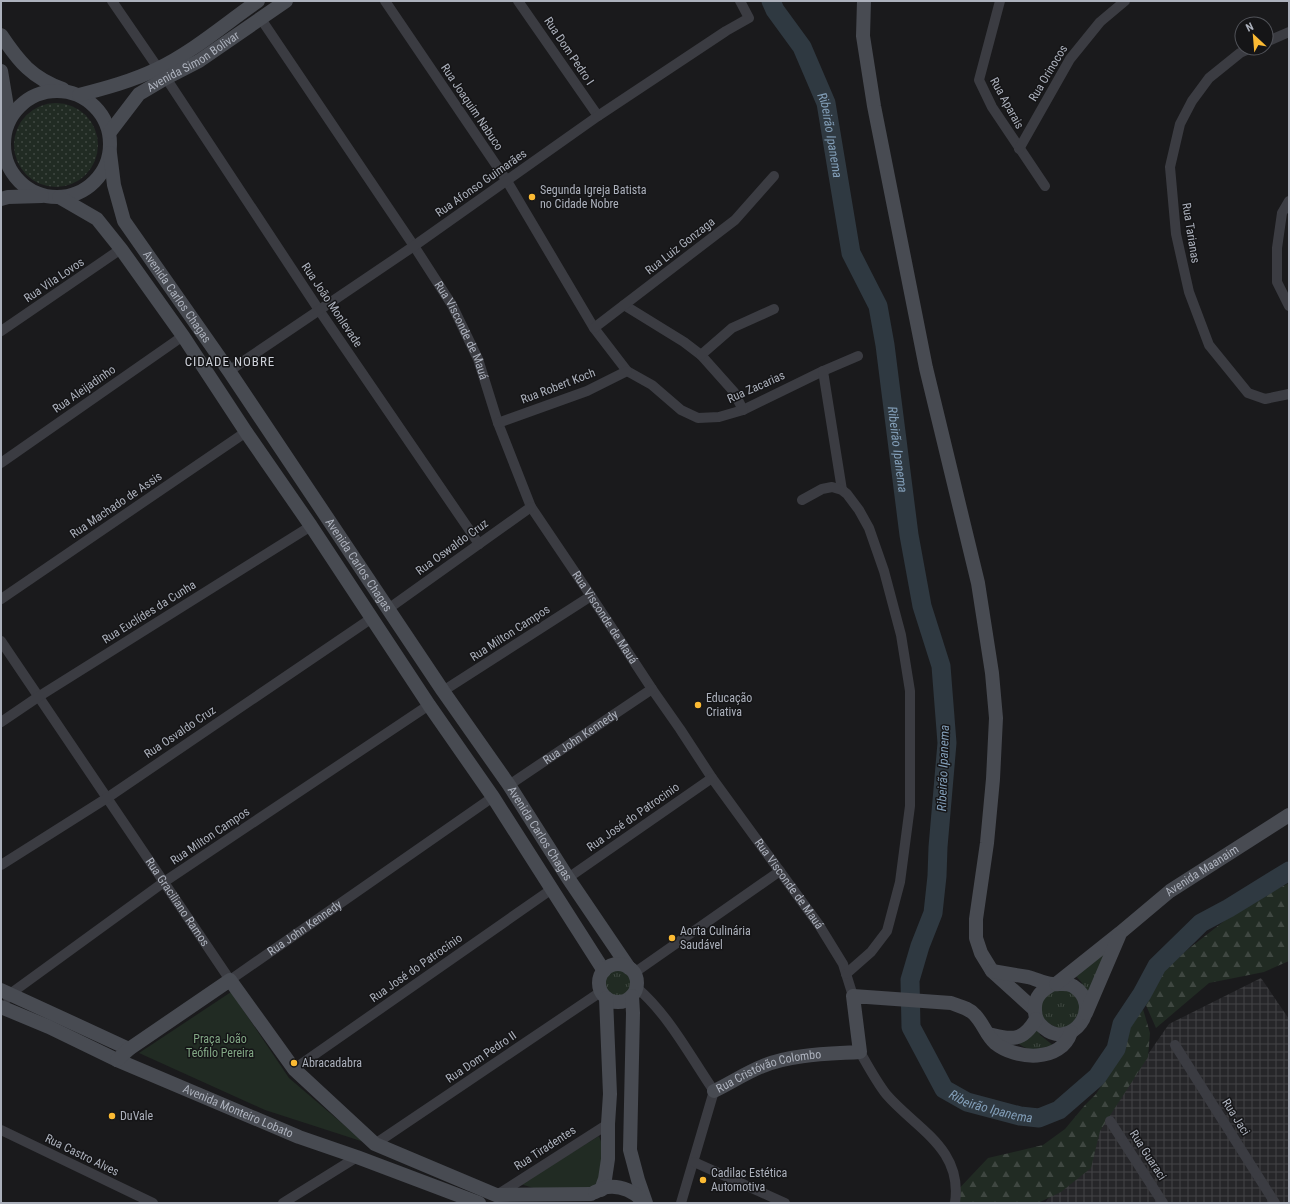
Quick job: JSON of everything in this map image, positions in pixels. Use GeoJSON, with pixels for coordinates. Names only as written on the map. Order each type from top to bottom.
{"type":"FeatureCollection","features":[{"type":"Feature","properties":{"kind":"main road","name":"Avenida Simon Bolivar"},"geometry":{"type":"LineString","coordinates":[[77,94],[162,73],[199,61],[286,1]]}},
{"type":"Feature","properties":{"kind":"main road"},"geometry":{"type":"LineString","coordinates":[[864,1],[863,36],[874,106],[926,368],[978,583],[992,673],[996,718],[993,779],[986,850],[976,918],[976,938],[981,954],[992,971],[1035,1014],[1040,1026],[1050,1032],[1063,1034],[1071,1032],[1080,1024],[1086,1013],[1086,1004],[1083,996],[1077,989],[1070,985],[1061,983],[1054,984],[1045,988],[1039,994],[1035,1002],[1035,1014],[1028,1032],[1016,1038],[1002,1038],[986,1033]]}},
{"type":"Feature","properties":{"kind":"main road","name":"Avenida Simon Bolivar"},"geometry":{"type":"LineString","coordinates":[[110,132],[139,94],[191,48],[251,3]]}},
{"type":"Feature","properties":{"kind":"main road"},"geometry":{"type":"LineString","coordinates":[[1,35],[16,57],[26,68],[41,80],[77,94],[95,105],[104,118],[110,132],[111,142],[110,153],[104,170],[92,184],[77,193],[54,197],[8,197],[1,199]]}},
{"type":"Feature","properties":{"kind":"main road"},"geometry":{"type":"LineString","coordinates":[[1,71],[7,107],[4,136],[5,155],[10,170],[20,182],[33,192],[54,197]]}},
{"type":"Feature","properties":{"kind":"main road"},"geometry":{"type":"LineString","coordinates":[[4,136],[15,111],[27,100],[42,92],[58,90],[77,94]]}},
{"type":"Feature","properties":{"kind":"main road","name":"Avenida Carlos Chagas"},"geometry":{"type":"LineString","coordinates":[[110,153],[114,185],[124,221],[229,371],[443,691],[509,785],[633,981]]}},
{"type":"Feature","properties":{"kind":"main road","name":"Avenida Carlos Chagas"},"geometry":{"type":"LineString","coordinates":[[54,197],[97,219],[121,249],[183,336],[429,705],[493,797],[604,970]]}},
{"type":"Feature","properties":{"kind":"main road","name":"Avenida Maanaim"},"geometry":{"type":"LineString","coordinates":[[1054,984],[1120,934],[1170,891],[1289,815]]}},
{"type":"Feature","properties":{"kind":"main road","name":"Avenida Maanaim"},"geometry":{"type":"LineString","coordinates":[[1086,1013],[1120,934]]}},
{"type":"Feature","properties":{"kind":"main road"},"geometry":{"type":"LineString","coordinates":[[633,981],[622,1001],[611,1001],[600,988],[599,982],[604,970],[608,967],[619,964],[633,981],[630,1150],[645,1203]]}},
{"type":"Feature","properties":{"kind":"main road"},"geometry":{"type":"LineString","coordinates":[[992,971],[1054,984]]}},
{"type":"Feature","properties":{"kind":"main road","name":"Rua John Kennedy"},"geometry":{"type":"LineString","coordinates":[[117,1060],[129,1049],[230,980]]}},
{"type":"Feature","properties":{"kind":"main road","name":"Rua Graciliano Ramos"},"geometry":{"type":"LineString","coordinates":[[230,980],[294,1069],[375,1144]]}},
{"type":"Feature","properties":{"kind":"main road"},"geometry":{"type":"LineString","coordinates":[[5,992],[129,1049]]}},
{"type":"Feature","properties":{"kind":"main road"},"geometry":{"type":"LineString","coordinates":[[591,1196],[605,1179],[608,1159],[610,1094],[604,994]]}},
{"type":"Feature","properties":{"kind":"main road"},"geometry":{"type":"LineString","coordinates":[[853,996],[951,1003],[965,1008],[976,1015],[986,1033],[994,1042],[1006,1050],[1028,1056],[1053,1053],[1063,1046],[1068,1040],[1071,1032]]}},
{"type":"Feature","properties":{"kind":"main road","name":"Rua Visconde de Mauá"},"geometry":{"type":"LineString","coordinates":[[853,996],[860,1052]]}},
{"type":"Feature","properties":{"kind":"main road","name":"Avenida Monteiro Lobato"},"geometry":{"type":"LineString","coordinates":[[2,1010],[49,1027],[117,1060],[299,1137],[479,1203]]}},
{"type":"Feature","properties":{"kind":"main road","name":"Rua Cristóvão Colombo"},"geometry":{"type":"LineString","coordinates":[[714,1091],[762,1066],[786,1059],[836,1053],[860,1052]]}},
{"type":"Feature","properties":{"kind":"main road"},"geometry":{"type":"LineString","coordinates":[[375,1144],[496,1195],[591,1196],[606,1187],[624,1188],[639,1196],[645,1203]]}},
{"type":"Feature","properties":{"kind":"street","name":"Rua João Monlevade"},"geometry":{"type":"LineString","coordinates":[[112,1],[162,73],[319,310],[479,544]]}},
{"type":"Feature","properties":{"kind":"street","name":"Rua Joaquim Nabuco"},"geometry":{"type":"LineString","coordinates":[[384,1],[507,181],[594,328],[627,371]]}},
{"type":"Feature","properties":{"kind":"street","name":"Rua Dom Pedro I"},"geometry":{"type":"LineString","coordinates":[[518,1],[598,116]]}},
{"type":"Feature","properties":{"kind":"street","name":"Rua Afonso Guimarães"},"geometry":{"type":"LineString","coordinates":[[229,371],[414,246],[598,116],[726,30],[749,18],[740,1]]}},
{"type":"Feature","properties":{"kind":"street","name":"Rua Aparais"},"geometry":{"type":"LineString","coordinates":[[1000,1],[979,80],[992,107],[1044,186]]}},
{"type":"Feature","properties":{"kind":"street","name":"Rua Orinocos"},"geometry":{"type":"LineString","coordinates":[[1019,149],[1070,59],[1100,22],[1125,1]]}},
{"type":"Feature","properties":{"kind":"street","name":"Rua Visconde de Mauá"},"geometry":{"type":"LineString","coordinates":[[261,19],[452,305],[478,359],[498,422],[530,507],[712,778],[819,925],[843,964],[853,996]]}},
{"type":"Feature","properties":{"kind":"street"},"geometry":{"type":"LineString","coordinates":[[1274,39],[1289,32]]}},
{"type":"Feature","properties":{"kind":"street","name":"Rua Tarianas"},"geometry":{"type":"LineString","coordinates":[[1236,56],[1209,78],[1192,101],[1180,124],[1170,167],[1176,234],[1189,292],[1209,345],[1248,393],[1265,400],[1289,394]]}},
{"type":"Feature","properties":{"kind":"street","name":"Rua Luiz Gonzaga"},"geometry":{"type":"LineString","coordinates":[[594,328],[735,220],[774,176]]}},
{"type":"Feature","properties":{"kind":"street"},"geometry":{"type":"LineString","coordinates":[[1289,201],[1282,213],[1277,248],[1277,282],[1289,306]]}},
{"type":"Feature","properties":{"kind":"street","name":"Rua Vila Lovos"},"geometry":{"type":"LineString","coordinates":[[1,331],[121,249]]}},
{"type":"Feature","properties":{"kind":"street"},"geometry":{"type":"LineString","coordinates":[[624,305],[684,342],[701,355],[734,392],[743,410]]}},
{"type":"Feature","properties":{"kind":"street"},"geometry":{"type":"LineString","coordinates":[[701,355],[732,328],[774,309]]}},
{"type":"Feature","properties":{"kind":"street","name":"Rua Aleijadinho"},"geometry":{"type":"LineString","coordinates":[[1,463],[183,336]]}},
{"type":"Feature","properties":{"kind":"street","name":"Rua Zacarias"},"geometry":{"type":"LineString","coordinates":[[627,371],[652,384],[681,410],[698,418],[719,417],[743,410],[823,370],[858,356]]}},
{"type":"Feature","properties":{"kind":"street"},"geometry":{"type":"LineString","coordinates":[[823,370],[842,490]]}},
{"type":"Feature","properties":{"kind":"street","name":"Rua Robert Koch"},"geometry":{"type":"LineString","coordinates":[[498,422],[587,391],[627,371]]}},
{"type":"Feature","properties":{"kind":"street","name":"Rua Machado de Assis"},"geometry":{"type":"LineString","coordinates":[[1,599],[246,432]]}},
{"type":"Feature","properties":{"kind":"street"},"geometry":{"type":"LineString","coordinates":[[802,500],[822,489],[832,487],[842,490],[847,494],[859,510],[869,528],[881,564],[901,635],[910,691],[910,806],[900,882],[887,931],[870,952],[846,974]]}},
{"type":"Feature","properties":{"kind":"street","name":"Rua Oswaldo Cruz"},"geometry":{"type":"LineString","coordinates":[[388,609],[530,507]]}},
{"type":"Feature","properties":{"kind":"street","name":"Rua Euclídes da Cunha"},"geometry":{"type":"LineString","coordinates":[[1,722],[38,697],[311,526]]}},
{"type":"Feature","properties":{"kind":"street","name":"Rua Milton Campos"},"geometry":{"type":"LineString","coordinates":[[443,691],[591,596]]}},
{"type":"Feature","properties":{"kind":"street","name":"Rua Osvaldo Cruz"},"geometry":{"type":"LineString","coordinates":[[1,865],[107,798],[372,618]]}},
{"type":"Feature","properties":{"kind":"street","name":"Rua Graciliano Ramos"},"geometry":{"type":"LineString","coordinates":[[1,641],[230,980]]}},
{"type":"Feature","properties":{"kind":"street","name":"Rua John Kennedy"},"geometry":{"type":"LineString","coordinates":[[509,785],[652,689]]}},
{"type":"Feature","properties":{"kind":"street","name":"Rua Milton Campos"},"geometry":{"type":"LineString","coordinates":[[5,992],[164,882],[429,705]]}},
{"type":"Feature","properties":{"kind":"street","name":"Rua José do Patrocinio"},"geometry":{"type":"LineString","coordinates":[[568,878],[712,778]]}},
{"type":"Feature","properties":{"kind":"street","name":"Rua John Kennedy"},"geometry":{"type":"LineString","coordinates":[[230,980],[493,797]]}},
{"type":"Feature","properties":{"kind":"street"},"geometry":{"type":"LineString","coordinates":[[633,981],[780,872]]}},
{"type":"Feature","properties":{"kind":"street","name":"Rua José do Patrocínio"},"geometry":{"type":"LineString","coordinates":[[294,1069],[552,889]]}},
{"type":"Feature","properties":{"kind":"street","name":"Rua Cristóvão Colombo"},"geometry":{"type":"LineString","coordinates":[[633,981],[665,1018],[714,1091]]}},
{"type":"Feature","properties":{"kind":"street"},"geometry":{"type":"LineString","coordinates":[[2,1010],[5,992]]}},
{"type":"Feature","properties":{"kind":"street","name":"Rua Dom Pedro II"},"geometry":{"type":"LineString","coordinates":[[375,1144],[604,994]]}},
{"type":"Feature","properties":{"kind":"street","name":"Rua Jaci"},"geometry":{"type":"LineString","coordinates":[[1175,1045],[1275,1203]]}},
{"type":"Feature","properties":{"kind":"street","name":"Rua Visconde de Mauá"},"geometry":{"type":"LineString","coordinates":[[860,1052],[886,1093],[903,1111],[927,1132],[942,1150],[952,1170],[956,1195],[954,1203]]}},
{"type":"Feature","properties":{"kind":"street"},"geometry":{"type":"LineString","coordinates":[[681,1203],[714,1091]]}},
{"type":"Feature","properties":{"kind":"street","name":"Rua Guaraci"},"geometry":{"type":"LineString","coordinates":[[1110,1121],[1164,1203]]}},
{"type":"Feature","properties":{"kind":"street","name":"Rua Tiradentes"},"geometry":{"type":"LineString","coordinates":[[496,1195],[608,1124]]}},
{"type":"Feature","properties":{"kind":"street","name":"Rua Castro Alves"},"geometry":{"type":"LineString","coordinates":[[1,1130],[153,1203]]}},
{"type":"Feature","properties":{"kind":"street"},"geometry":{"type":"LineString","coordinates":[[283,1203],[356,1157]]}},
{"type":"Feature","properties":{"kind":"street"},"geometry":{"type":"LineString","coordinates":[[694,1162],[785,1203]]}},
{"type":"Feature","properties":{"kind":"shaded area"},"geometry":{"type":"Polygon","coordinates":[[[1261,978],[1289,1019],[1289,1203],[1045,1203],[1169,1024],[1261,978]]]}},
{"type":"Feature","properties":{"kind":"green space"},"geometry":{"type":"Polygon","coordinates":[[[48,103],[64,103],[80,110],[91,121],[98,137],[98,153],[95,161],[86,175],[80,180],[64,187],[48,187],[32,180],[21,169],[14,153],[14,137],[21,121],[32,110],[48,103]]]}},
{"type":"Feature","properties":{"kind":"green space"},"geometry":{"type":"Polygon","coordinates":[[[1289,883],[1289,961],[1264,972],[1209,983],[1156,1028],[1145,1003],[1168,965],[1242,907],[1289,883]]]}},
{"type":"Feature","properties":{"kind":"green space"},"geometry":{"type":"Polygon","coordinates":[[[1108,950],[1096,980],[1085,995],[1082,983],[1075,975],[1108,950]]]}},
{"type":"Feature","properties":{"kind":"green space"},"geometry":{"type":"Polygon","coordinates":[[[618,968],[624,969],[632,977],[632,989],[624,997],[618,998],[612,997],[604,989],[603,983],[604,977],[612,969],[618,968]]]}},
{"type":"Feature","properties":{"kind":"green space"},"geometry":{"type":"Polygon","coordinates":[[[1066,987],[1082,1001],[1079,1021],[1060,1030],[1042,1019],[1042,999],[1051,991],[1066,987]]]}},
{"type":"Feature","properties":{"kind":"green space","name":"Praça João Teófilo Pereira"},"geometry":{"type":"Polygon","coordinates":[[[231,992],[289,1078],[364,1142],[265,1110],[139,1053],[231,992]]]}},
{"type":"Feature","properties":{"kind":"green space"},"geometry":{"type":"Polygon","coordinates":[[[1143,1009],[1150,1033],[1148,1057],[1100,1131],[1091,1168],[1061,1192],[1038,1203],[949,1203],[953,1195],[988,1158],[1043,1145],[1065,1129],[1096,1094],[1116,1063],[1132,1016],[1143,1009]]]}},
{"type":"Feature","properties":{"kind":"green space"},"geometry":{"type":"Polygon","coordinates":[[[1037,1027],[1040,1035],[1054,1046],[1031,1049],[1018,1043],[1037,1027]]]}},
{"type":"Feature","properties":{"kind":"green space"},"geometry":{"type":"Polygon","coordinates":[[[599,1136],[604,1150],[601,1177],[592,1189],[537,1189],[520,1184],[599,1136]]]}},
{"type":"Feature","properties":{"kind":"waterway","name":"Ribeirão Ipanema"},"geometry":{"type":"LineString","coordinates":[[771,1],[775,10],[802,47],[826,103],[851,253],[878,306],[885,345],[909,535],[922,606],[941,666],[947,743],[937,876],[933,913],[920,946],[910,980],[911,1027],[944,1089],[967,1102],[1020,1116],[1039,1118],[1059,1110],[1097,1077],[1116,1049],[1122,1024],[1142,994],[1157,966],[1201,923],[1229,908],[1289,871]]}},
{"type":"Feature","properties":{"kind":"place","name":"Segunda Igreja Batista no Cidade Nobre"},"geometry":{"type":"Point","coordinates":[532,197]}},
{"type":"Feature","properties":{"kind":"place","name":"Educação Criativa"},"geometry":{"type":"Point","coordinates":[698,705]}},
{"type":"Feature","properties":{"kind":"place","name":"Aorta Culinária Saudável"},"geometry":{"type":"Point","coordinates":[672,938]}},
{"type":"Feature","properties":{"kind":"place","name":"Abracadabra"},"geometry":{"type":"Point","coordinates":[294,1063]}},
{"type":"Feature","properties":{"kind":"place","name":"DuVale"},"geometry":{"type":"Point","coordinates":[112,1116]}},
{"type":"Feature","properties":{"kind":"place","name":"Cadilac Estética Automotiva"},"geometry":{"type":"Point","coordinates":[703,1180]}},
{"type":"Feature","properties":{"kind":"district","name":"CIDADE NOBRE"},"geometry":{"type":"Point","coordinates":[230,361]}}]}
